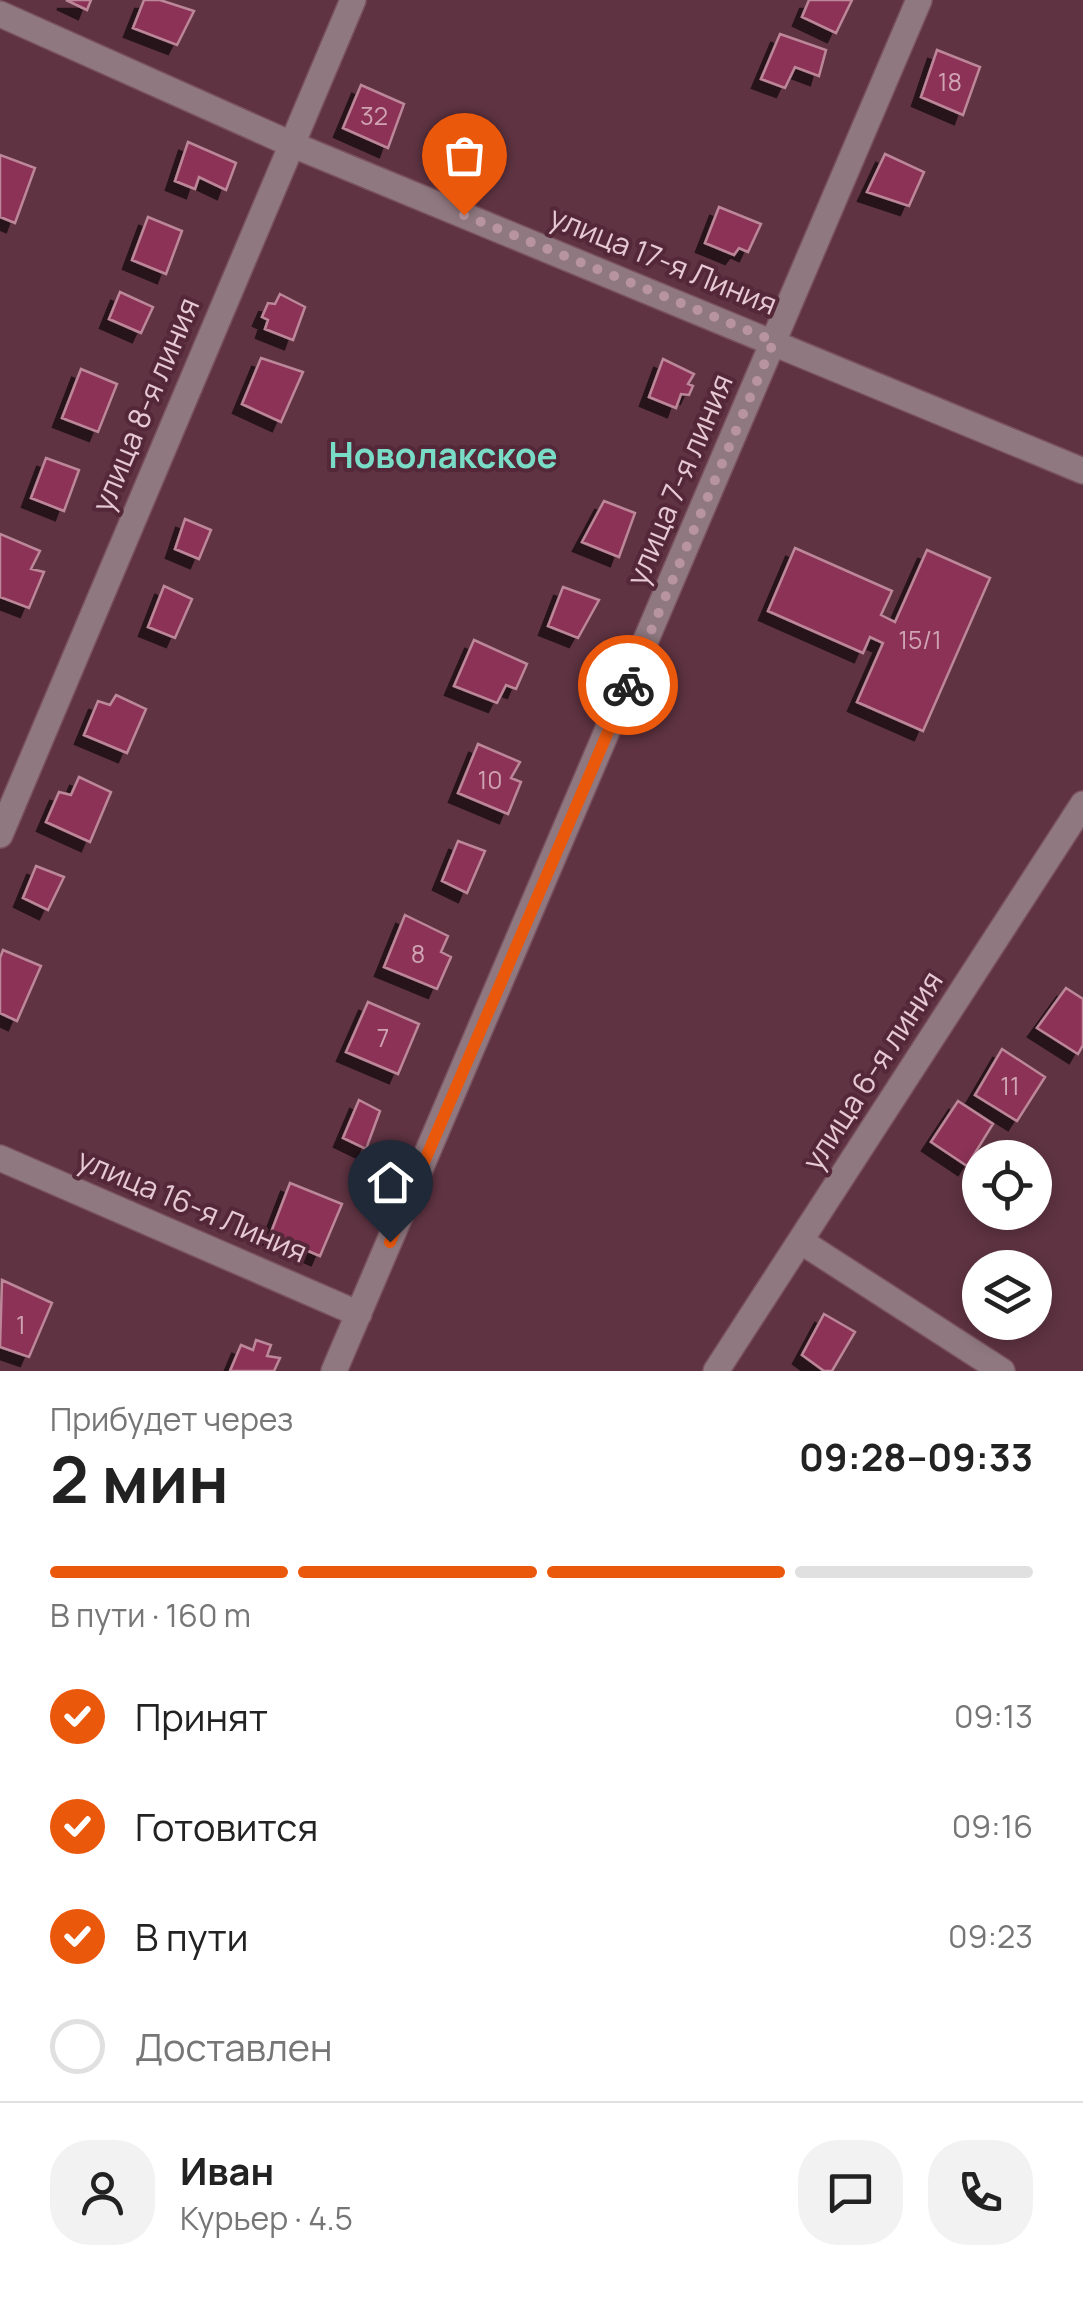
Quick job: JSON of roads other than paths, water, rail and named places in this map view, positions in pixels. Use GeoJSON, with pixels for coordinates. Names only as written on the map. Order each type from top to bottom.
{"type":"FeatureCollection","features":[{"type":"Feature","properties":{"kind":"street","name":"улица 8-я линия"},"geometry":{"type":"LineString","coordinates":[[0,836],[353,0]]}},
{"type":"Feature","properties":{"kind":"street","name":"улица 7-я линия"},"geometry":{"type":"LineString","coordinates":[[334,1371],[919,0]]}},
{"type":"Feature","properties":{"kind":"street","name":"улица 17-я Линия"},"geometry":{"type":"LineString","coordinates":[[0,14],[291,144],[1083,471]]}},
{"type":"Feature","properties":{"kind":"street","name":"улица 6-я линия"},"geometry":{"type":"LineString","coordinates":[[716,1371],[1083,804]]}},
{"type":"Feature","properties":{"kind":"street","name":"улица 16-я Линия"},"geometry":{"type":"LineString","coordinates":[[0,1158],[359,1314]]}},
{"type":"Feature","properties":{"kind":"street"},"geometry":{"type":"LineString","coordinates":[[802,1242],[1002,1371]]}},
{"type":"Feature","properties":{"kind":"district","name":"Новолакское"},"geometry":{"type":"Point","coordinates":[443,456]}}]}
